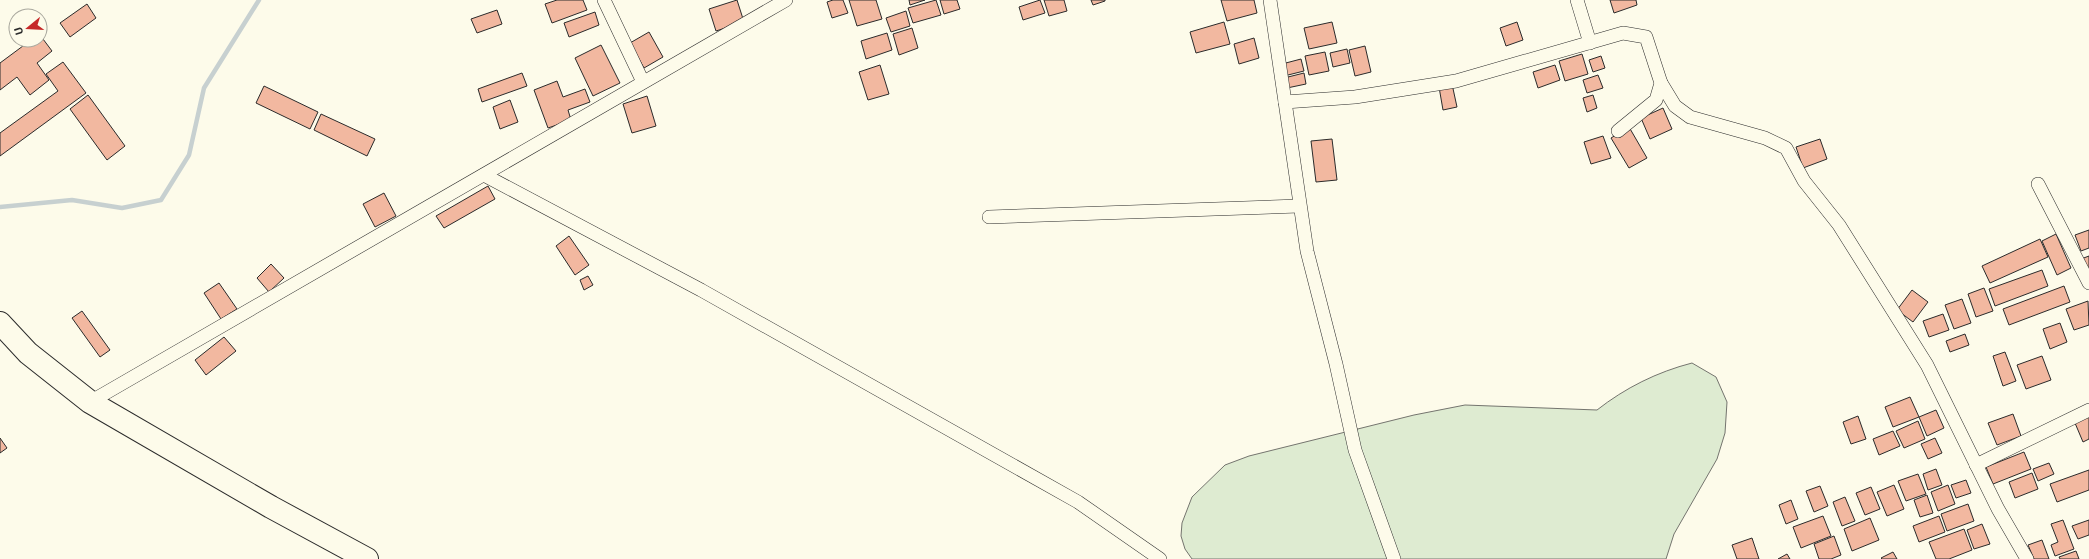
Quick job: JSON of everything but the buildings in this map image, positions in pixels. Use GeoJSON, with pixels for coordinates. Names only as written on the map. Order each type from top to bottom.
{"type":"FeatureCollection","features":[{"type":"Feature","properties":{"kind":"highway"},"geometry":{"type":"LineString","coordinates":[[0,323],[28,353],[90,402],[271,507],[366,559]]}},
{"type":"Feature","properties":{"kind":"street"},"geometry":{"type":"LineString","coordinates":[[604,0],[643,82]]}},
{"type":"Feature","properties":{"kind":"street"},"geometry":{"type":"LineString","coordinates":[[90,402],[786,0]]}},
{"type":"Feature","properties":{"kind":"street"},"geometry":{"type":"LineString","coordinates":[[1270,0],[1299,206],[1307,251],[1336,364],[1355,450],[1394,559]]}},
{"type":"Feature","properties":{"kind":"street"},"geometry":{"type":"LineString","coordinates":[[1577,0],[1590,43]]}},
{"type":"Feature","properties":{"kind":"street"},"geometry":{"type":"LineString","coordinates":[[1285,102],[1355,97],[1456,81],[1624,33],[1646,37],[1661,83],[1675,106],[1690,117],[1765,138],[1786,148],[1804,181],[1839,225],[1927,365],[1998,508],[2027,559]]}},
{"type":"Feature","properties":{"kind":"street"},"geometry":{"type":"LineString","coordinates":[[1618,131],[1656,100],[1661,83]]}},
{"type":"Feature","properties":{"kind":"street"},"geometry":{"type":"LineString","coordinates":[[484,175],[702,290],[1078,502],[1160,559]]}},
{"type":"Feature","properties":{"kind":"street"},"geometry":{"type":"LineString","coordinates":[[2038,184],[2089,282]]}},
{"type":"Feature","properties":{"kind":"street"},"geometry":{"type":"LineString","coordinates":[[989,217],[1299,206]]}},
{"type":"Feature","properties":{"kind":"street"},"geometry":{"type":"LineString","coordinates":[[1976,465],[2089,410]]}},
{"type":"Feature","properties":{"kind":"green space"},"geometry":{"type":"Polygon","coordinates":[[[1692,363],[1716,377],[1727,402],[1725,433],[1717,459],[1674,534],[1666,559],[1192,559],[1185,549],[1181,536],[1182,523],[1192,497],[1225,465],[1249,456],[1414,415],[1465,405],[1597,410],[1630,388],[1654,376],[1692,363]]]}},
{"type":"Feature","properties":{"kind":"waterway"},"geometry":{"type":"LineString","coordinates":[[0,207],[72,200],[122,208],[161,200],[189,155],[204,88],[259,0]]}}]}
